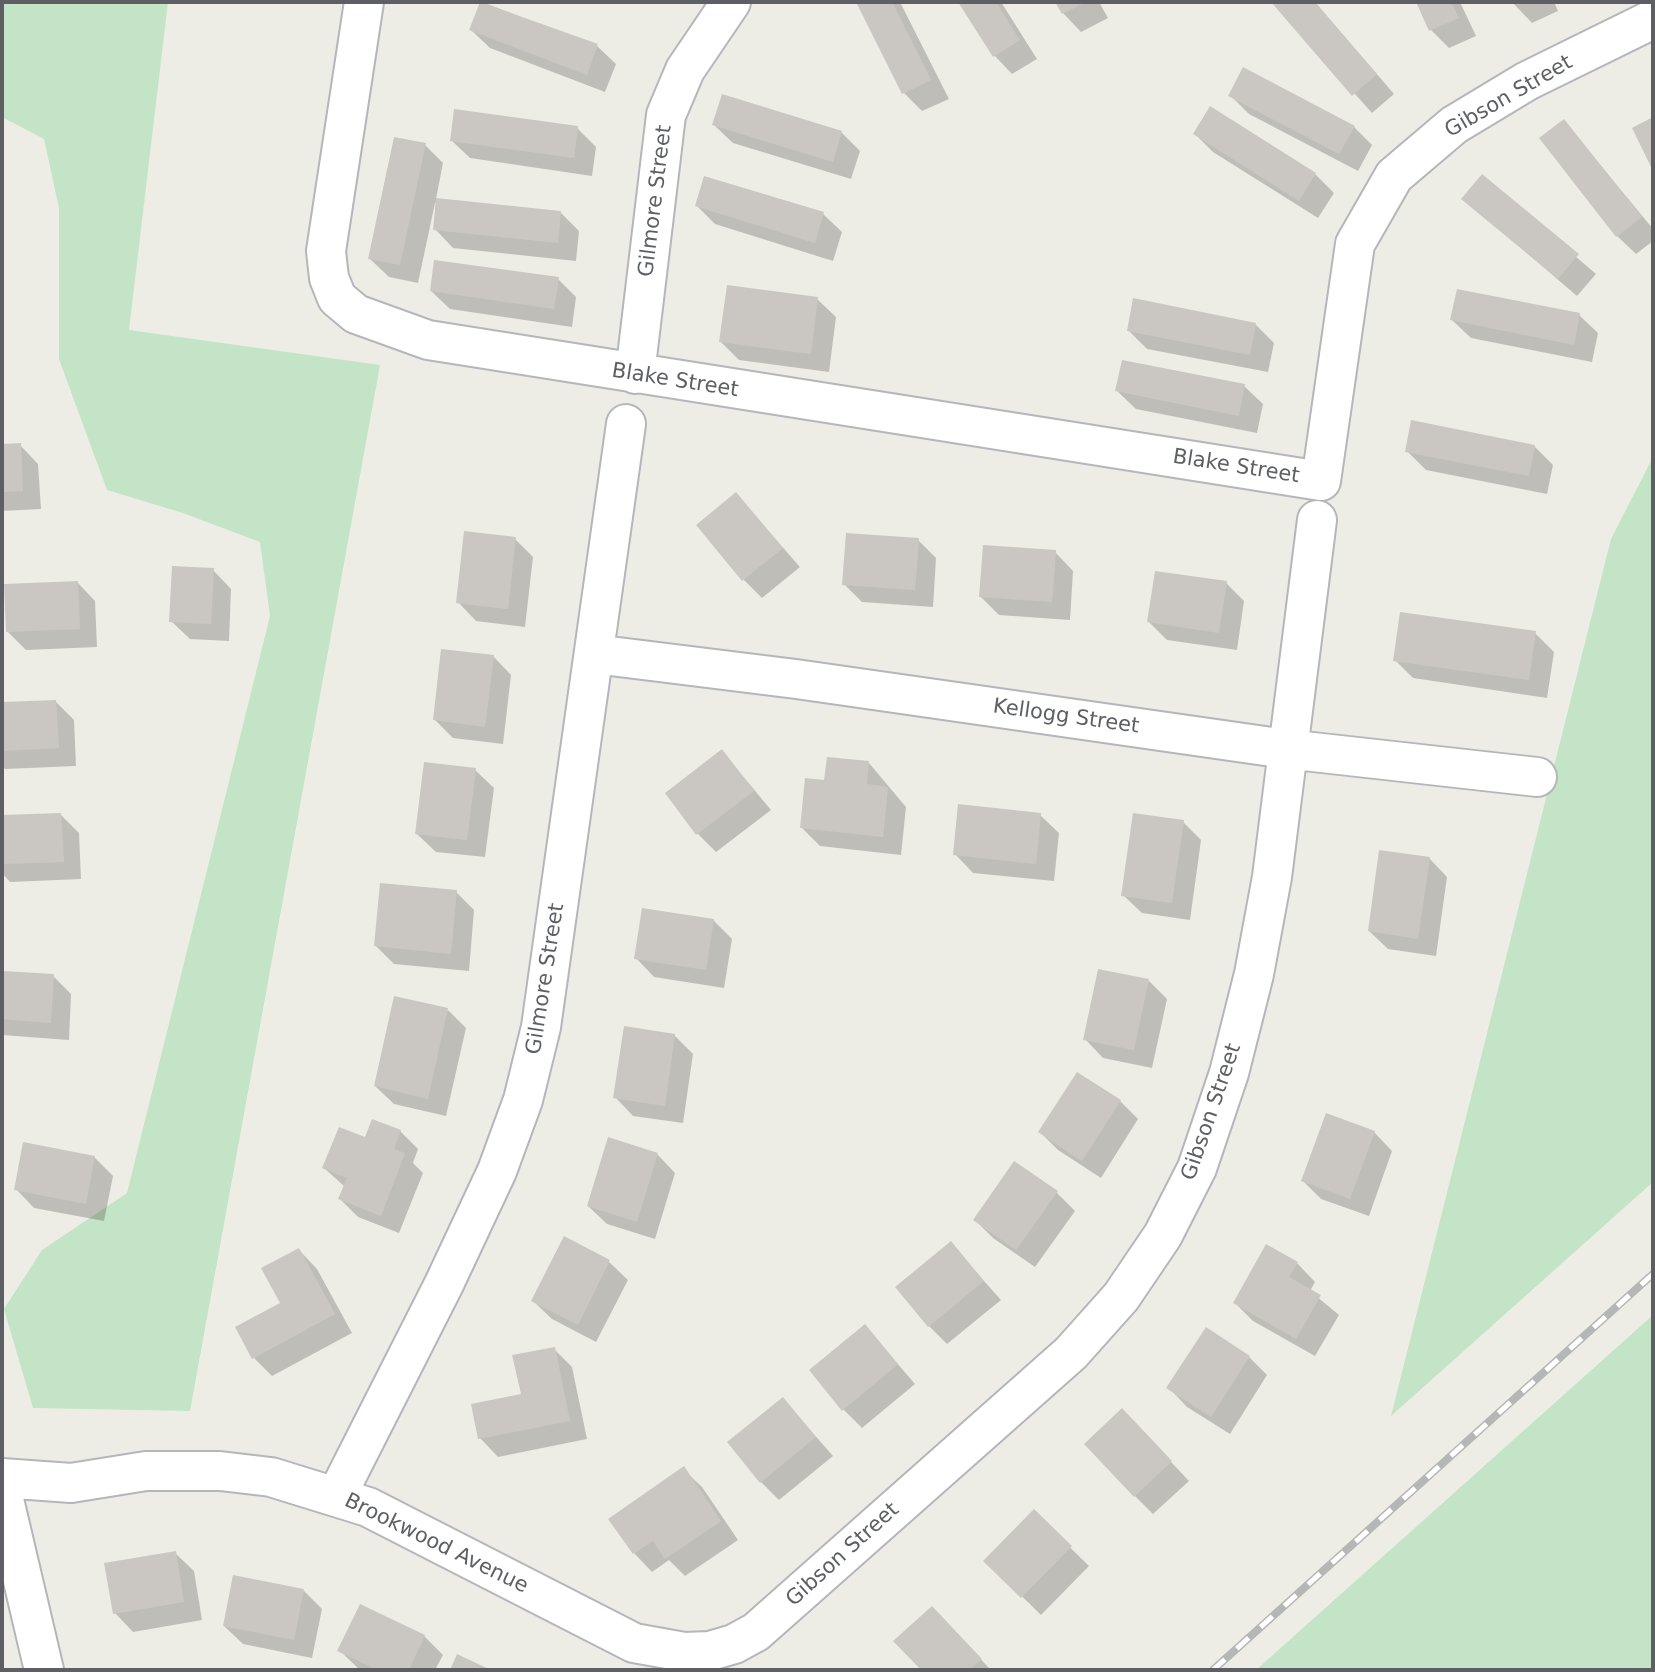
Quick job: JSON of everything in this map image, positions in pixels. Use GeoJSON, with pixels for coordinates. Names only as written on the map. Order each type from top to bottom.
{"type":"FeatureCollection","features":[{"type":"Feature","properties":{"kind":"street","name":"Blake Street"},"geometry":{"type":"LineString","coordinates":[[364,2],[326,251],[329,278],[337,298],[356,314],[428,340],[1321,481]]}},
{"type":"Feature","properties":{"kind":"street","name":"Gilmore Street"},"geometry":{"type":"LineString","coordinates":[[635,374],[666,115],[685,70],[731,2]]}},
{"type":"Feature","properties":{"kind":"street","name":"Gibson Street"},"geometry":{"type":"LineString","coordinates":[[1321,481],[1355,244],[1394,176],[1454,125],[1527,81],[1653,19]]}},
{"type":"Feature","properties":{"kind":"street","name":"Gilmore Street"},"geometry":{"type":"LineString","coordinates":[[337,1495],[450,1272],[497,1171],[523,1100],[541,1027],[626,424]]}},
{"type":"Feature","properties":{"kind":"street","name":"Gibson Street"},"geometry":{"type":"LineString","coordinates":[[734,1644],[756,1632],[1071,1353],[1121,1297],[1163,1235],[1196,1168],[1229,1073],[1254,974],[1272,877],[1286,749],[1317,520]]}},
{"type":"Feature","properties":{"kind":"street","name":"Kellogg Street"},"geometry":{"type":"LineString","coordinates":[[594,654],[796,679],[1286,749],[1538,777]]}},
{"type":"Feature","properties":{"kind":"street","name":"Brookwood Avenue"},"geometry":{"type":"LineString","coordinates":[[2,1478],[71,1483],[145,1471],[220,1471],[271,1477],[337,1495],[368,1507],[634,1643],[684,1652],[710,1651],[734,1644]]}},
{"type":"Feature","properties":{"kind":"street"},"geometry":{"type":"LineString","coordinates":[[2,1492],[44,1670]]}},
{"type":"Feature","properties":{"kind":"green space"},"geometry":{"type":"Polygon","coordinates":[[[2,2],[168,2],[129,330],[380,365],[190,1411],[33,1408],[4,1309],[42,1250],[127,1193],[270,616],[260,542],[183,513],[107,490],[59,359],[59,208],[44,139],[2,117],[2,2]]]}},
{"type":"Feature","properties":{"kind":"green space"},"geometry":{"type":"Polygon","coordinates":[[[1653,457],[1653,1182],[1391,1416],[1611,539],[1653,457]]]}},
{"type":"Feature","properties":{"kind":"green space"},"geometry":{"type":"Polygon","coordinates":[[[1653,1315],[1653,1670],[1256,1670],[1653,1315]]]}},
{"type":"Feature","properties":{"kind":"building"},"geometry":{"type":"Polygon","coordinates":[[[480,2],[598,44],[587,75],[469,30],[480,2]]]}},
{"type":"Feature","properties":{"kind":"building"},"geometry":{"type":"Polygon","coordinates":[[[856,2],[892,2],[931,80],[902,94],[856,2]]]}},
{"type":"Feature","properties":{"kind":"building"},"geometry":{"type":"Polygon","coordinates":[[[958,2],[996,2],[1020,40],[993,57],[958,2]]]}},
{"type":"Feature","properties":{"kind":"building"},"geometry":{"type":"Polygon","coordinates":[[[1055,2],[1086,2],[1062,14],[1055,2]]]}},
{"type":"Feature","properties":{"kind":"building"},"geometry":{"type":"Polygon","coordinates":[[[1271,2],[1314,2],[1377,74],[1352,96],[1271,2]]]}},
{"type":"Feature","properties":{"kind":"building"},"geometry":{"type":"Polygon","coordinates":[[[1416,2],[1451,2],[1459,18],[1429,31],[1416,2]]]}},
{"type":"Feature","properties":{"kind":"building"},"geometry":{"type":"Polygon","coordinates":[[[1243,67],[1355,126],[1339,154],[1228,96],[1243,67]]]}},
{"type":"Feature","properties":{"kind":"building"},"geometry":{"type":"Polygon","coordinates":[[[722,94],[842,131],[833,162],[712,125],[722,94]]]}},
{"type":"Feature","properties":{"kind":"building"},"geometry":{"type":"Polygon","coordinates":[[[1210,106],[1316,173],[1299,201],[1193,134],[1210,106]]]}},
{"type":"Feature","properties":{"kind":"building"},"geometry":{"type":"Polygon","coordinates":[[[454,109],[578,126],[574,158],[450,141],[454,109]]]}},
{"type":"Feature","properties":{"kind":"building"},"geometry":{"type":"Polygon","coordinates":[[[1653,117],[1653,171],[1632,128],[1653,117]]]}},
{"type":"Feature","properties":{"kind":"building"},"geometry":{"type":"Polygon","coordinates":[[[1564,119],[1642,217],[1616,237],[1539,138],[1564,119]]]}},
{"type":"Feature","properties":{"kind":"building"},"geometry":{"type":"Polygon","coordinates":[[[394,137],[426,143],[400,265],[368,259],[394,137]]]}},
{"type":"Feature","properties":{"kind":"building"},"geometry":{"type":"Polygon","coordinates":[[[1482,174],[1579,254],[1558,279],[1461,199],[1482,174]]]}},
{"type":"Feature","properties":{"kind":"building"},"geometry":{"type":"Polygon","coordinates":[[[704,176],[824,212],[815,243],[695,206],[704,176]]]}},
{"type":"Feature","properties":{"kind":"building"},"geometry":{"type":"Polygon","coordinates":[[[436,198],[561,211],[558,243],[433,230],[436,198]]]}},
{"type":"Feature","properties":{"kind":"building"},"geometry":{"type":"Polygon","coordinates":[[[434,260],[559,277],[554,309],[430,291],[434,260]]]}},
{"type":"Feature","properties":{"kind":"building"},"geometry":{"type":"Polygon","coordinates":[[[727,285],[818,297],[811,354],[719,342],[727,285]]]}},
{"type":"Feature","properties":{"kind":"building"},"geometry":{"type":"Polygon","coordinates":[[[1457,289],[1580,313],[1574,345],[1450,320],[1457,289]]]}},
{"type":"Feature","properties":{"kind":"building"},"geometry":{"type":"Polygon","coordinates":[[[1133,298],[1256,323],[1250,355],[1127,331],[1133,298]]]}},
{"type":"Feature","properties":{"kind":"building"},"geometry":{"type":"Polygon","coordinates":[[[1122,360],[1245,384],[1239,416],[1115,391],[1122,360]]]}},
{"type":"Feature","properties":{"kind":"building"},"geometry":{"type":"Polygon","coordinates":[[[1411,420],[1535,445],[1529,476],[1405,452],[1411,420]]]}},
{"type":"Feature","properties":{"kind":"building"},"geometry":{"type":"Polygon","coordinates":[[[21,443],[23,491],[2,492],[2,444],[21,443]]]}},
{"type":"Feature","properties":{"kind":"building"},"geometry":{"type":"Polygon","coordinates":[[[736,492],[783,548],[742,581],[696,525],[736,492]]]}},
{"type":"Feature","properties":{"kind":"building"},"geometry":{"type":"Polygon","coordinates":[[[464,531],[516,537],[508,609],[456,603],[464,531]]]}},
{"type":"Feature","properties":{"kind":"building"},"geometry":{"type":"Polygon","coordinates":[[[846,533],[919,538],[915,590],[842,585],[846,533]]]}},
{"type":"Feature","properties":{"kind":"building"},"geometry":{"type":"Polygon","coordinates":[[[983,545],[1056,550],[1052,602],[979,597],[983,545]]]}},
{"type":"Feature","properties":{"kind":"building"},"geometry":{"type":"Polygon","coordinates":[[[172,566],[214,568],[211,624],[169,622],[172,566]]]}},
{"type":"Feature","properties":{"kind":"building"},"geometry":{"type":"Polygon","coordinates":[[[1155,571],[1227,581],[1219,633],[1147,622],[1155,571]]]}},
{"type":"Feature","properties":{"kind":"building"},"geometry":{"type":"Polygon","coordinates":[[[78,581],[80,629],[6,632],[4,584],[78,581]]]}},
{"type":"Feature","properties":{"kind":"building"},"geometry":{"type":"Polygon","coordinates":[[[1400,612],[1536,631],[1529,680],[1393,661],[1400,612]]]}},
{"type":"Feature","properties":{"kind":"building"},"geometry":{"type":"Polygon","coordinates":[[[441,649],[494,655],[485,727],[433,720],[441,649]]]}},
{"type":"Feature","properties":{"kind":"building"},"geometry":{"type":"Polygon","coordinates":[[[56,700],[59,748],[2,751],[2,702],[56,700]]]}},
{"type":"Feature","properties":{"kind":"building"},"geometry":{"type":"Polygon","coordinates":[[[722,749],[754,791],[696,835],[665,793],[722,749]]]}},
{"type":"Feature","properties":{"kind":"building"},"geometry":{"type":"Polygon","coordinates":[[[827,757],[869,761],[867,784],[888,787],[883,837],[800,828],[805,778],[824,780],[827,757]]]}},
{"type":"Feature","properties":{"kind":"building"},"geometry":{"type":"Polygon","coordinates":[[[424,762],[476,768],[467,840],[415,834],[424,762]]]}},
{"type":"Feature","properties":{"kind":"building"},"geometry":{"type":"Polygon","coordinates":[[[958,804],[1041,813],[1036,864],[953,855],[958,804]]]}},
{"type":"Feature","properties":{"kind":"building"},"geometry":{"type":"Polygon","coordinates":[[[61,813],[64,862],[2,864],[2,815],[61,813]]]}},
{"type":"Feature","properties":{"kind":"building"},"geometry":{"type":"Polygon","coordinates":[[[1133,813],[1184,820],[1172,903],[1121,896],[1133,813]]]}},
{"type":"Feature","properties":{"kind":"building"},"geometry":{"type":"Polygon","coordinates":[[[1379,850],[1430,857],[1418,939],[1368,931],[1379,850]]]}},
{"type":"Feature","properties":{"kind":"building"},"geometry":{"type":"Polygon","coordinates":[[[380,883],[457,890],[451,954],[374,946],[380,883]]]}},
{"type":"Feature","properties":{"kind":"building"},"geometry":{"type":"Polygon","coordinates":[[[642,908],[714,919],[706,970],[634,959],[642,908]]]}},
{"type":"Feature","properties":{"kind":"building"},"geometry":{"type":"Polygon","coordinates":[[[1098,969],[1149,979],[1134,1050],[1083,1040],[1098,969]]]}},
{"type":"Feature","properties":{"kind":"building"},"geometry":{"type":"Polygon","coordinates":[[[2,971],[54,974],[51,1023],[2,1019],[2,971]]]}},
{"type":"Feature","properties":{"kind":"building"},"geometry":{"type":"Polygon","coordinates":[[[394,996],[448,1008],[428,1099],[374,1086],[394,996]]]}},
{"type":"Feature","properties":{"kind":"building"},"geometry":{"type":"Polygon","coordinates":[[[624,1026],[675,1034],[665,1106],[613,1098],[624,1026]]]}},
{"type":"Feature","properties":{"kind":"building"},"geometry":{"type":"Polygon","coordinates":[[[1077,1072],[1121,1100],[1082,1161],[1038,1132],[1077,1072]]]}},
{"type":"Feature","properties":{"kind":"building"},"geometry":{"type":"Polygon","coordinates":[[[1326,1113],[1375,1131],[1350,1199],[1301,1181],[1326,1113]]]}},
{"type":"Feature","properties":{"kind":"building"},"geometry":{"type":"Polygon","coordinates":[[[372,1119],[401,1130],[394,1149],[405,1153],[381,1216],[338,1199],[347,1178],[322,1168],[339,1127],[365,1137],[372,1119]]]}},
{"type":"Feature","properties":{"kind":"building"},"geometry":{"type":"Polygon","coordinates":[[[608,1137],[658,1153],[637,1222],[587,1206],[608,1137]]]}},
{"type":"Feature","properties":{"kind":"building"},"geometry":{"type":"Polygon","coordinates":[[[23,1142],[95,1156],[86,1204],[14,1190],[23,1142]]]}},
{"type":"Feature","properties":{"kind":"building"},"geometry":{"type":"Polygon","coordinates":[[[1014,1161],[1058,1191],[1016,1250],[973,1220],[1014,1161]]]}},
{"type":"Feature","properties":{"kind":"building"},"geometry":{"type":"Polygon","coordinates":[[[564,1236],[610,1260],[578,1325],[531,1301],[564,1236]]]}},
{"type":"Feature","properties":{"kind":"building"},"geometry":{"type":"Polygon","coordinates":[[[951,1241],[984,1281],[928,1327],[895,1287],[951,1241]]]}},
{"type":"Feature","properties":{"kind":"building"},"geometry":{"type":"Polygon","coordinates":[[[1266,1244],[1298,1262],[1289,1277],[1321,1295],[1296,1339],[1233,1303],[1266,1244]]]}},
{"type":"Feature","properties":{"kind":"building"},"geometry":{"type":"Polygon","coordinates":[[[299,1248],[335,1314],[252,1359],[235,1327],[280,1303],[261,1268],[299,1248]]]}},
{"type":"Feature","properties":{"kind":"building"},"geometry":{"type":"Polygon","coordinates":[[[865,1324],[898,1364],[842,1411],[809,1370],[865,1324]]]}},
{"type":"Feature","properties":{"kind":"building"},"geometry":{"type":"Polygon","coordinates":[[[1206,1327],[1250,1356],[1211,1417],[1166,1388],[1206,1327]]]}},
{"type":"Feature","properties":{"kind":"building"},"geometry":{"type":"Polygon","coordinates":[[[555,1347],[570,1421],[478,1439],[471,1404],[521,1394],[512,1355],[555,1347]]]}},
{"type":"Feature","properties":{"kind":"building"},"geometry":{"type":"Polygon","coordinates":[[[783,1397],[816,1437],[760,1483],[727,1442],[783,1397]]]}},
{"type":"Feature","properties":{"kind":"building"},"geometry":{"type":"Polygon","coordinates":[[[1122,1408],[1172,1461],[1134,1497],[1084,1444],[1122,1408]]]}},
{"type":"Feature","properties":{"kind":"building"},"geometry":{"type":"Polygon","coordinates":[[[684,1466],[721,1521],[665,1559],[653,1541],[633,1554],[608,1519],[684,1466]]]}},
{"type":"Feature","properties":{"kind":"building"},"geometry":{"type":"Polygon","coordinates":[[[1034,1509],[1072,1546],[1021,1598],[983,1561],[1034,1509]]]}},
{"type":"Feature","properties":{"kind":"building"},"geometry":{"type":"Polygon","coordinates":[[[176,1551],[184,1602],[113,1614],[104,1563],[176,1551]]]}},
{"type":"Feature","properties":{"kind":"building"},"geometry":{"type":"Polygon","coordinates":[[[233,1575],[304,1589],[294,1640],[223,1626],[233,1575]]]}},
{"type":"Feature","properties":{"kind":"building"},"geometry":{"type":"Polygon","coordinates":[[[360,1604],[425,1635],[409,1670],[378,1670],[337,1651],[360,1604]]]}},
{"type":"Feature","properties":{"kind":"building"},"geometry":{"type":"Polygon","coordinates":[[[932,1606],[982,1659],[969,1670],[921,1670],[893,1641],[932,1606]]]}},
{"type":"Feature","properties":{"kind":"building"},"geometry":{"type":"Polygon","coordinates":[[[457,1654],[491,1670],[450,1670],[457,1654]]]}},
{"type":"Feature","properties":{"kind":"railway"},"geometry":{"type":"LineString","coordinates":[[1213,1670],[1653,1274]]}}]}
